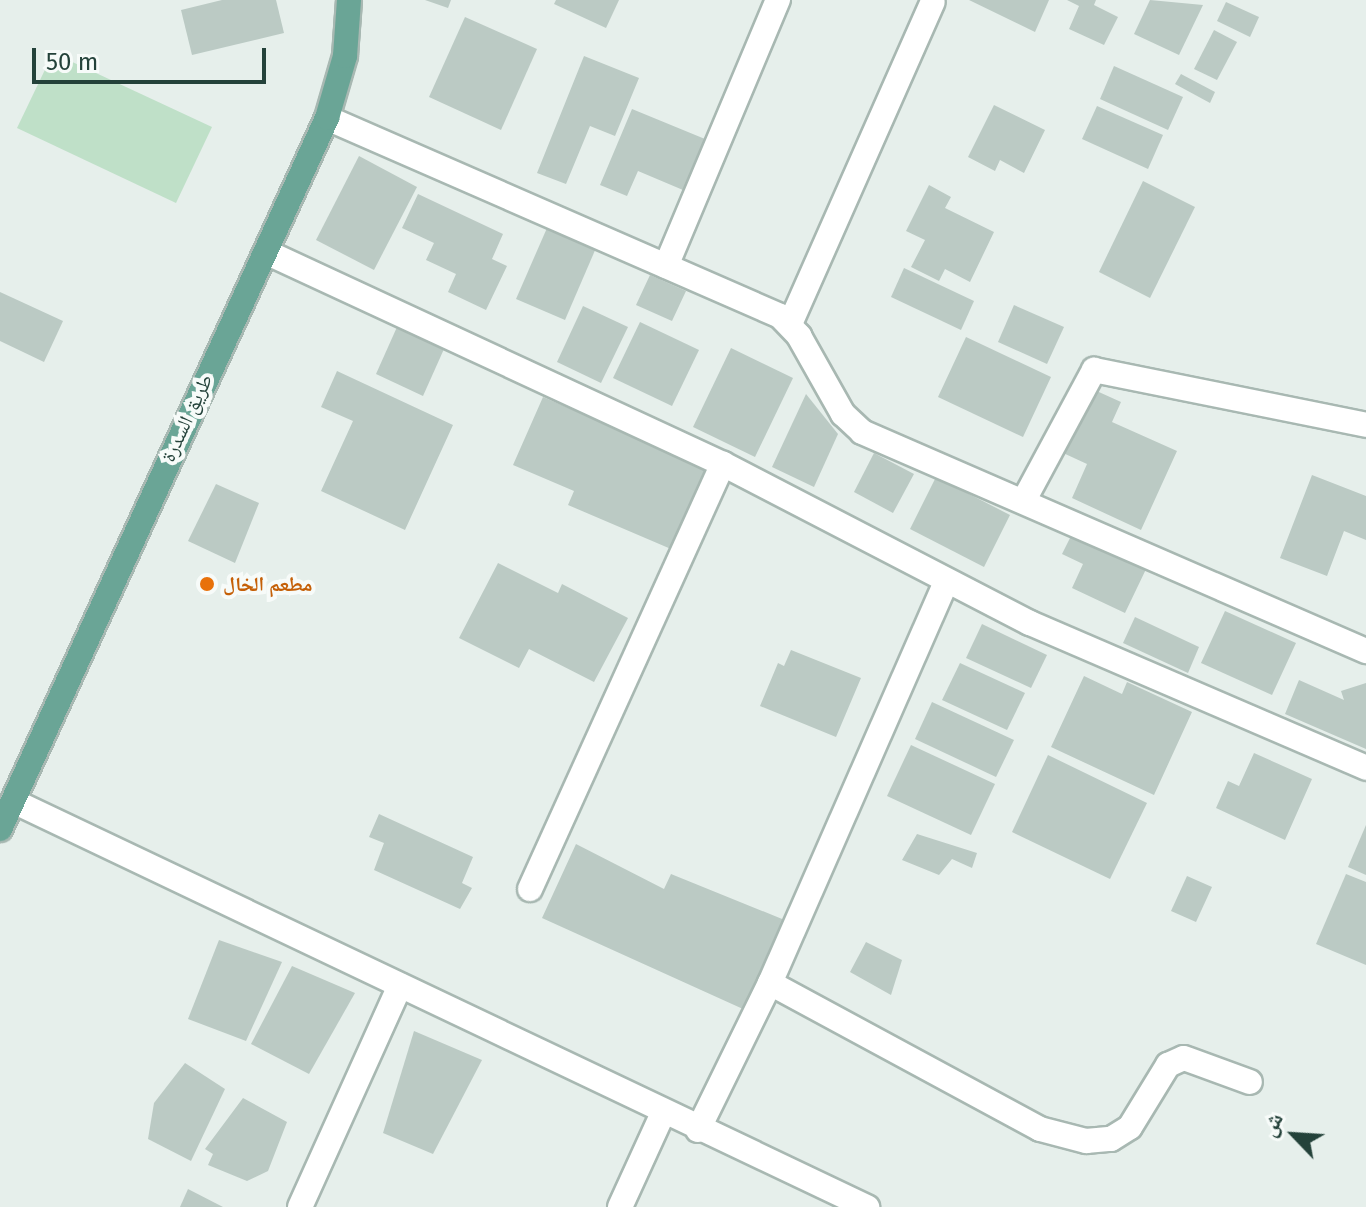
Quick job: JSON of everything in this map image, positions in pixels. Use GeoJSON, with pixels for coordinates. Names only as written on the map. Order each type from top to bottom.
{"type":"FeatureCollection","features":[{"type":"Feature","properties":{"kind":"main road","name":"طريق السدرة"},"geometry":{"type":"LineString","coordinates":[[0,829],[100,603],[327,118],[345,56],[349,0]]}},
{"type":"Feature","properties":{"kind":"street"},"geometry":{"type":"LineString","coordinates":[[666,266],[778,0]]}},
{"type":"Feature","properties":{"kind":"street"},"geometry":{"type":"LineString","coordinates":[[790,324],[933,2]]}},
{"type":"Feature","properties":{"kind":"street"},"geometry":{"type":"LineString","coordinates":[[327,118],[666,266],[790,324],[843,414],[862,432],[1366,651]]}},
{"type":"Feature","properties":{"kind":"street"},"geometry":{"type":"LineString","coordinates":[[266,252],[723,464],[946,583],[1366,768]]}},
{"type":"Feature","properties":{"kind":"street"},"geometry":{"type":"LineString","coordinates":[[1024,500],[1094,370],[1366,425]]}},
{"type":"Feature","properties":{"kind":"street"},"geometry":{"type":"LineString","coordinates":[[530,889],[723,464]]}},
{"type":"Feature","properties":{"kind":"street"},"geometry":{"type":"LineString","coordinates":[[698,1130],[770,983],[946,583]]}},
{"type":"Feature","properties":{"kind":"street"},"geometry":{"type":"LineString","coordinates":[[13,801],[698,1130],[867,1207]]}},
{"type":"Feature","properties":{"kind":"street"},"geometry":{"type":"LineString","coordinates":[[770,983],[1040,1129],[1086,1141],[1111,1139],[1130,1127],[1168,1065],[1184,1058],[1250,1082]]}},
{"type":"Feature","properties":{"kind":"street"},"geometry":{"type":"LineString","coordinates":[[300,1207],[400,986]]}},
{"type":"Feature","properties":{"kind":"street"},"geometry":{"type":"LineString","coordinates":[[620,1207],[663,1113]]}},
{"type":"Feature","properties":{"kind":"green space"},"geometry":{"type":"Polygon","coordinates":[[[53,53],[212,127],[176,203],[17,128],[53,53]]]}},
{"type":"Feature","properties":{"kind":"building"},"geometry":{"type":"Polygon","coordinates":[[[222,0],[276,0],[284,33],[192,55],[181,10],[222,0]]]}},
{"type":"Feature","properties":{"kind":"building"},"geometry":{"type":"Polygon","coordinates":[[[425,0],[451,0],[448,8],[425,0]]]}},
{"type":"Feature","properties":{"kind":"building"},"geometry":{"type":"Polygon","coordinates":[[[556,0],[619,0],[606,28],[554,4],[556,0]]]}},
{"type":"Feature","properties":{"kind":"building"},"geometry":{"type":"Polygon","coordinates":[[[969,0],[1049,0],[1035,32],[969,0]]]}},
{"type":"Feature","properties":{"kind":"building"},"geometry":{"type":"Polygon","coordinates":[[[1067,0],[1096,0],[1094,5],[1118,17],[1104,45],[1069,29],[1079,6],[1067,0]]]}},
{"type":"Feature","properties":{"kind":"building"},"geometry":{"type":"Polygon","coordinates":[[[1150,0],[1203,5],[1179,55],[1134,34],[1150,0]]]}},
{"type":"Feature","properties":{"kind":"building"},"geometry":{"type":"Polygon","coordinates":[[[1226,2],[1259,17],[1250,37],[1217,21],[1226,2]]]}},
{"type":"Feature","properties":{"kind":"building"},"geometry":{"type":"Polygon","coordinates":[[[465,17],[537,49],[501,130],[429,97],[465,17]]]}},
{"type":"Feature","properties":{"kind":"building"},"geometry":{"type":"Polygon","coordinates":[[[1214,30],[1237,42],[1217,80],[1194,69],[1214,30]]]}},
{"type":"Feature","properties":{"kind":"building"},"geometry":{"type":"Polygon","coordinates":[[[584,56],[639,78],[615,136],[590,126],[566,184],[537,173],[584,56]]]}},
{"type":"Feature","properties":{"kind":"building"},"geometry":{"type":"Polygon","coordinates":[[[1114,66],[1183,97],[1168,130],[1100,99],[1114,66]]]}},
{"type":"Feature","properties":{"kind":"building"},"geometry":{"type":"Polygon","coordinates":[[[1181,74],[1215,92],[1210,103],[1175,84],[1181,74]]]}},
{"type":"Feature","properties":{"kind":"building"},"geometry":{"type":"Polygon","coordinates":[[[994,105],[1045,130],[1024,173],[1000,160],[995,171],[968,157],[994,105]]]}},
{"type":"Feature","properties":{"kind":"building"},"geometry":{"type":"Polygon","coordinates":[[[1097,106],[1163,135],[1148,169],[1082,139],[1097,106]]]}},
{"type":"Feature","properties":{"kind":"building"},"geometry":{"type":"Polygon","coordinates":[[[632,109],[705,139],[683,190],[638,171],[627,196],[600,185],[632,109]]]}},
{"type":"Feature","properties":{"kind":"building"},"geometry":{"type":"Polygon","coordinates":[[[359,156],[417,187],[374,270],[316,240],[359,156]]]}},
{"type":"Feature","properties":{"kind":"building"},"geometry":{"type":"Polygon","coordinates":[[[1143,181],[1195,207],[1150,298],[1099,272],[1143,181]]]}},
{"type":"Feature","properties":{"kind":"building"},"geometry":{"type":"Polygon","coordinates":[[[929,185],[951,197],[945,208],[994,232],[970,282],[945,269],[939,281],[911,267],[925,240],[906,231],[929,185]]]}},
{"type":"Feature","properties":{"kind":"building"},"geometry":{"type":"Polygon","coordinates":[[[418,194],[503,234],[492,259],[507,266],[486,310],[448,292],[456,274],[426,260],[434,243],[402,228],[418,194]]]}},
{"type":"Feature","properties":{"kind":"building"},"geometry":{"type":"Polygon","coordinates":[[[547,228],[596,248],[565,320],[516,299],[547,228]]]}},
{"type":"Feature","properties":{"kind":"building"},"geometry":{"type":"Polygon","coordinates":[[[904,268],[974,301],[961,330],[891,297],[904,268]]]}},
{"type":"Feature","properties":{"kind":"building"},"geometry":{"type":"Polygon","coordinates":[[[650,275],[686,291],[672,321],[636,305],[650,275]]]}},
{"type":"Feature","properties":{"kind":"building"},"geometry":{"type":"Polygon","coordinates":[[[0,292],[63,321],[44,362],[0,341],[0,292]]]}},
{"type":"Feature","properties":{"kind":"building"},"geometry":{"type":"Polygon","coordinates":[[[1014,305],[1064,327],[1047,364],[998,342],[1014,305]]]}},
{"type":"Feature","properties":{"kind":"building"},"geometry":{"type":"Polygon","coordinates":[[[583,306],[628,327],[601,383],[557,362],[583,306]]]}},
{"type":"Feature","properties":{"kind":"building"},"geometry":{"type":"Polygon","coordinates":[[[640,322],[699,350],[672,406],[613,378],[640,322]]]}},
{"type":"Feature","properties":{"kind":"building"},"geometry":{"type":"Polygon","coordinates":[[[397,327],[444,349],[423,396],[376,374],[397,327]]]}},
{"type":"Feature","properties":{"kind":"building"},"geometry":{"type":"Polygon","coordinates":[[[966,337],[1051,377],[1023,437],[938,397],[966,337]]]}},
{"type":"Feature","properties":{"kind":"building"},"geometry":{"type":"Polygon","coordinates":[[[731,348],[793,378],[755,457],[693,427],[731,348]]]}},
{"type":"Feature","properties":{"kind":"building"},"geometry":{"type":"Polygon","coordinates":[[[337,371],[453,425],[405,530],[321,491],[353,421],[321,407],[337,371]]]}},
{"type":"Feature","properties":{"kind":"building"},"geometry":{"type":"Polygon","coordinates":[[[1090,388],[1121,402],[1112,422],[1177,451],[1141,530],[1072,498],[1087,464],[1061,452],[1090,388]]]}},
{"type":"Feature","properties":{"kind":"building"},"geometry":{"type":"Polygon","coordinates":[[[806,394],[838,434],[814,487],[772,467],[806,394]]]}},
{"type":"Feature","properties":{"kind":"building"},"geometry":{"type":"Polygon","coordinates":[[[543,397],[706,467],[671,549],[568,505],[574,491],[513,465],[543,397]]]}},
{"type":"Feature","properties":{"kind":"building"},"geometry":{"type":"Polygon","coordinates":[[[874,453],[914,474],[893,513],[854,492],[874,453]]]}},
{"type":"Feature","properties":{"kind":"building"},"geometry":{"type":"Polygon","coordinates":[[[1312,475],[1366,496],[1366,540],[1344,531],[1327,576],[1280,558],[1312,475]]]}},
{"type":"Feature","properties":{"kind":"building"},"geometry":{"type":"Polygon","coordinates":[[[936,477],[1010,515],[984,567],[910,529],[936,477]]]}},
{"type":"Feature","properties":{"kind":"building"},"geometry":{"type":"Polygon","coordinates":[[[216,484],[259,503],[235,563],[188,541],[216,484]]]}},
{"type":"Feature","properties":{"kind":"building"},"geometry":{"type":"Polygon","coordinates":[[[1074,530],[1148,565],[1125,613],[1072,588],[1083,564],[1062,554],[1074,530]]]}},
{"type":"Feature","properties":{"kind":"building"},"geometry":{"type":"Polygon","coordinates":[[[498,563],[558,593],[562,584],[628,618],[594,682],[529,649],[519,668],[459,638],[498,563]]]}},
{"type":"Feature","properties":{"kind":"building"},"geometry":{"type":"Polygon","coordinates":[[[1225,611],[1296,643],[1272,695],[1201,663],[1225,611]]]}},
{"type":"Feature","properties":{"kind":"building"},"geometry":{"type":"Polygon","coordinates":[[[1135,617],[1199,647],[1188,673],[1123,643],[1135,617]]]}},
{"type":"Feature","properties":{"kind":"building"},"geometry":{"type":"Polygon","coordinates":[[[982,624],[1047,655],[1031,688],[966,658],[982,624]]]}},
{"type":"Feature","properties":{"kind":"building"},"geometry":{"type":"Polygon","coordinates":[[[791,650],[861,678],[836,737],[760,706],[778,663],[784,666],[791,650]]]}},
{"type":"Feature","properties":{"kind":"building"},"geometry":{"type":"Polygon","coordinates":[[[960,663],[1025,693],[1007,730],[942,700],[960,663]]]}},
{"type":"Feature","properties":{"kind":"building"},"geometry":{"type":"Polygon","coordinates":[[[1084,676],[1122,694],[1127,682],[1192,712],[1154,795],[1051,747],[1084,676]]]}},
{"type":"Feature","properties":{"kind":"building"},"geometry":{"type":"Polygon","coordinates":[[[1299,680],[1344,700],[1341,691],[1366,683],[1366,749],[1285,714],[1299,680]]]}},
{"type":"Feature","properties":{"kind":"building"},"geometry":{"type":"Polygon","coordinates":[[[932,702],[1014,740],[996,777],[915,739],[932,702]]]}},
{"type":"Feature","properties":{"kind":"building"},"geometry":{"type":"Polygon","coordinates":[[[911,745],[995,784],[971,835],[887,796],[911,745]]]}},
{"type":"Feature","properties":{"kind":"building"},"geometry":{"type":"Polygon","coordinates":[[[1254,753],[1312,779],[1285,840],[1216,808],[1228,781],[1239,786],[1254,753]]]}},
{"type":"Feature","properties":{"kind":"building"},"geometry":{"type":"Polygon","coordinates":[[[1048,755],[1147,803],[1110,879],[1012,832],[1048,755]]]}},
{"type":"Feature","properties":{"kind":"building"},"geometry":{"type":"Polygon","coordinates":[[[379,814],[473,857],[462,883],[472,888],[460,909],[374,870],[384,843],[369,837],[379,814]]]}},
{"type":"Feature","properties":{"kind":"building"},"geometry":{"type":"Polygon","coordinates":[[[1366,825],[1366,875],[1348,867],[1366,825]]]}},
{"type":"Feature","properties":{"kind":"building"},"geometry":{"type":"Polygon","coordinates":[[[917,834],[977,853],[972,868],[952,859],[939,875],[902,860],[917,834]]]}},
{"type":"Feature","properties":{"kind":"building"},"geometry":{"type":"Polygon","coordinates":[[[576,844],[664,889],[671,874],[787,921],[743,1009],[542,918],[576,844]]]}},
{"type":"Feature","properties":{"kind":"building"},"geometry":{"type":"Polygon","coordinates":[[[1346,874],[1366,882],[1366,965],[1316,944],[1346,874]]]}},
{"type":"Feature","properties":{"kind":"building"},"geometry":{"type":"Polygon","coordinates":[[[1187,876],[1212,887],[1196,922],[1171,911],[1187,876]]]}},
{"type":"Feature","properties":{"kind":"building"},"geometry":{"type":"Polygon","coordinates":[[[219,940],[282,962],[246,1041],[188,1019],[219,940]]]}},
{"type":"Feature","properties":{"kind":"building"},"geometry":{"type":"Polygon","coordinates":[[[866,942],[902,960],[891,995],[850,972],[866,942]]]}},
{"type":"Feature","properties":{"kind":"building"},"geometry":{"type":"Polygon","coordinates":[[[292,966],[355,993],[309,1074],[251,1044],[292,966]]]}},
{"type":"Feature","properties":{"kind":"building"},"geometry":{"type":"Polygon","coordinates":[[[414,1031],[482,1060],[433,1154],[383,1133],[414,1031]]]}},
{"type":"Feature","properties":{"kind":"building"},"geometry":{"type":"Polygon","coordinates":[[[185,1063],[225,1089],[191,1161],[148,1139],[154,1103],[185,1063]]]}},
{"type":"Feature","properties":{"kind":"building"},"geometry":{"type":"Polygon","coordinates":[[[243,1098],[287,1122],[268,1171],[247,1181],[208,1165],[213,1154],[205,1149],[243,1098]]]}},
{"type":"Feature","properties":{"kind":"building"},"geometry":{"type":"Polygon","coordinates":[[[188,1189],[223,1207],[180,1207],[188,1189]]]}},
{"type":"Feature","properties":{"kind":"place","name":"مطعم الخال"},"geometry":{"type":"Point","coordinates":[207,584]}}]}
